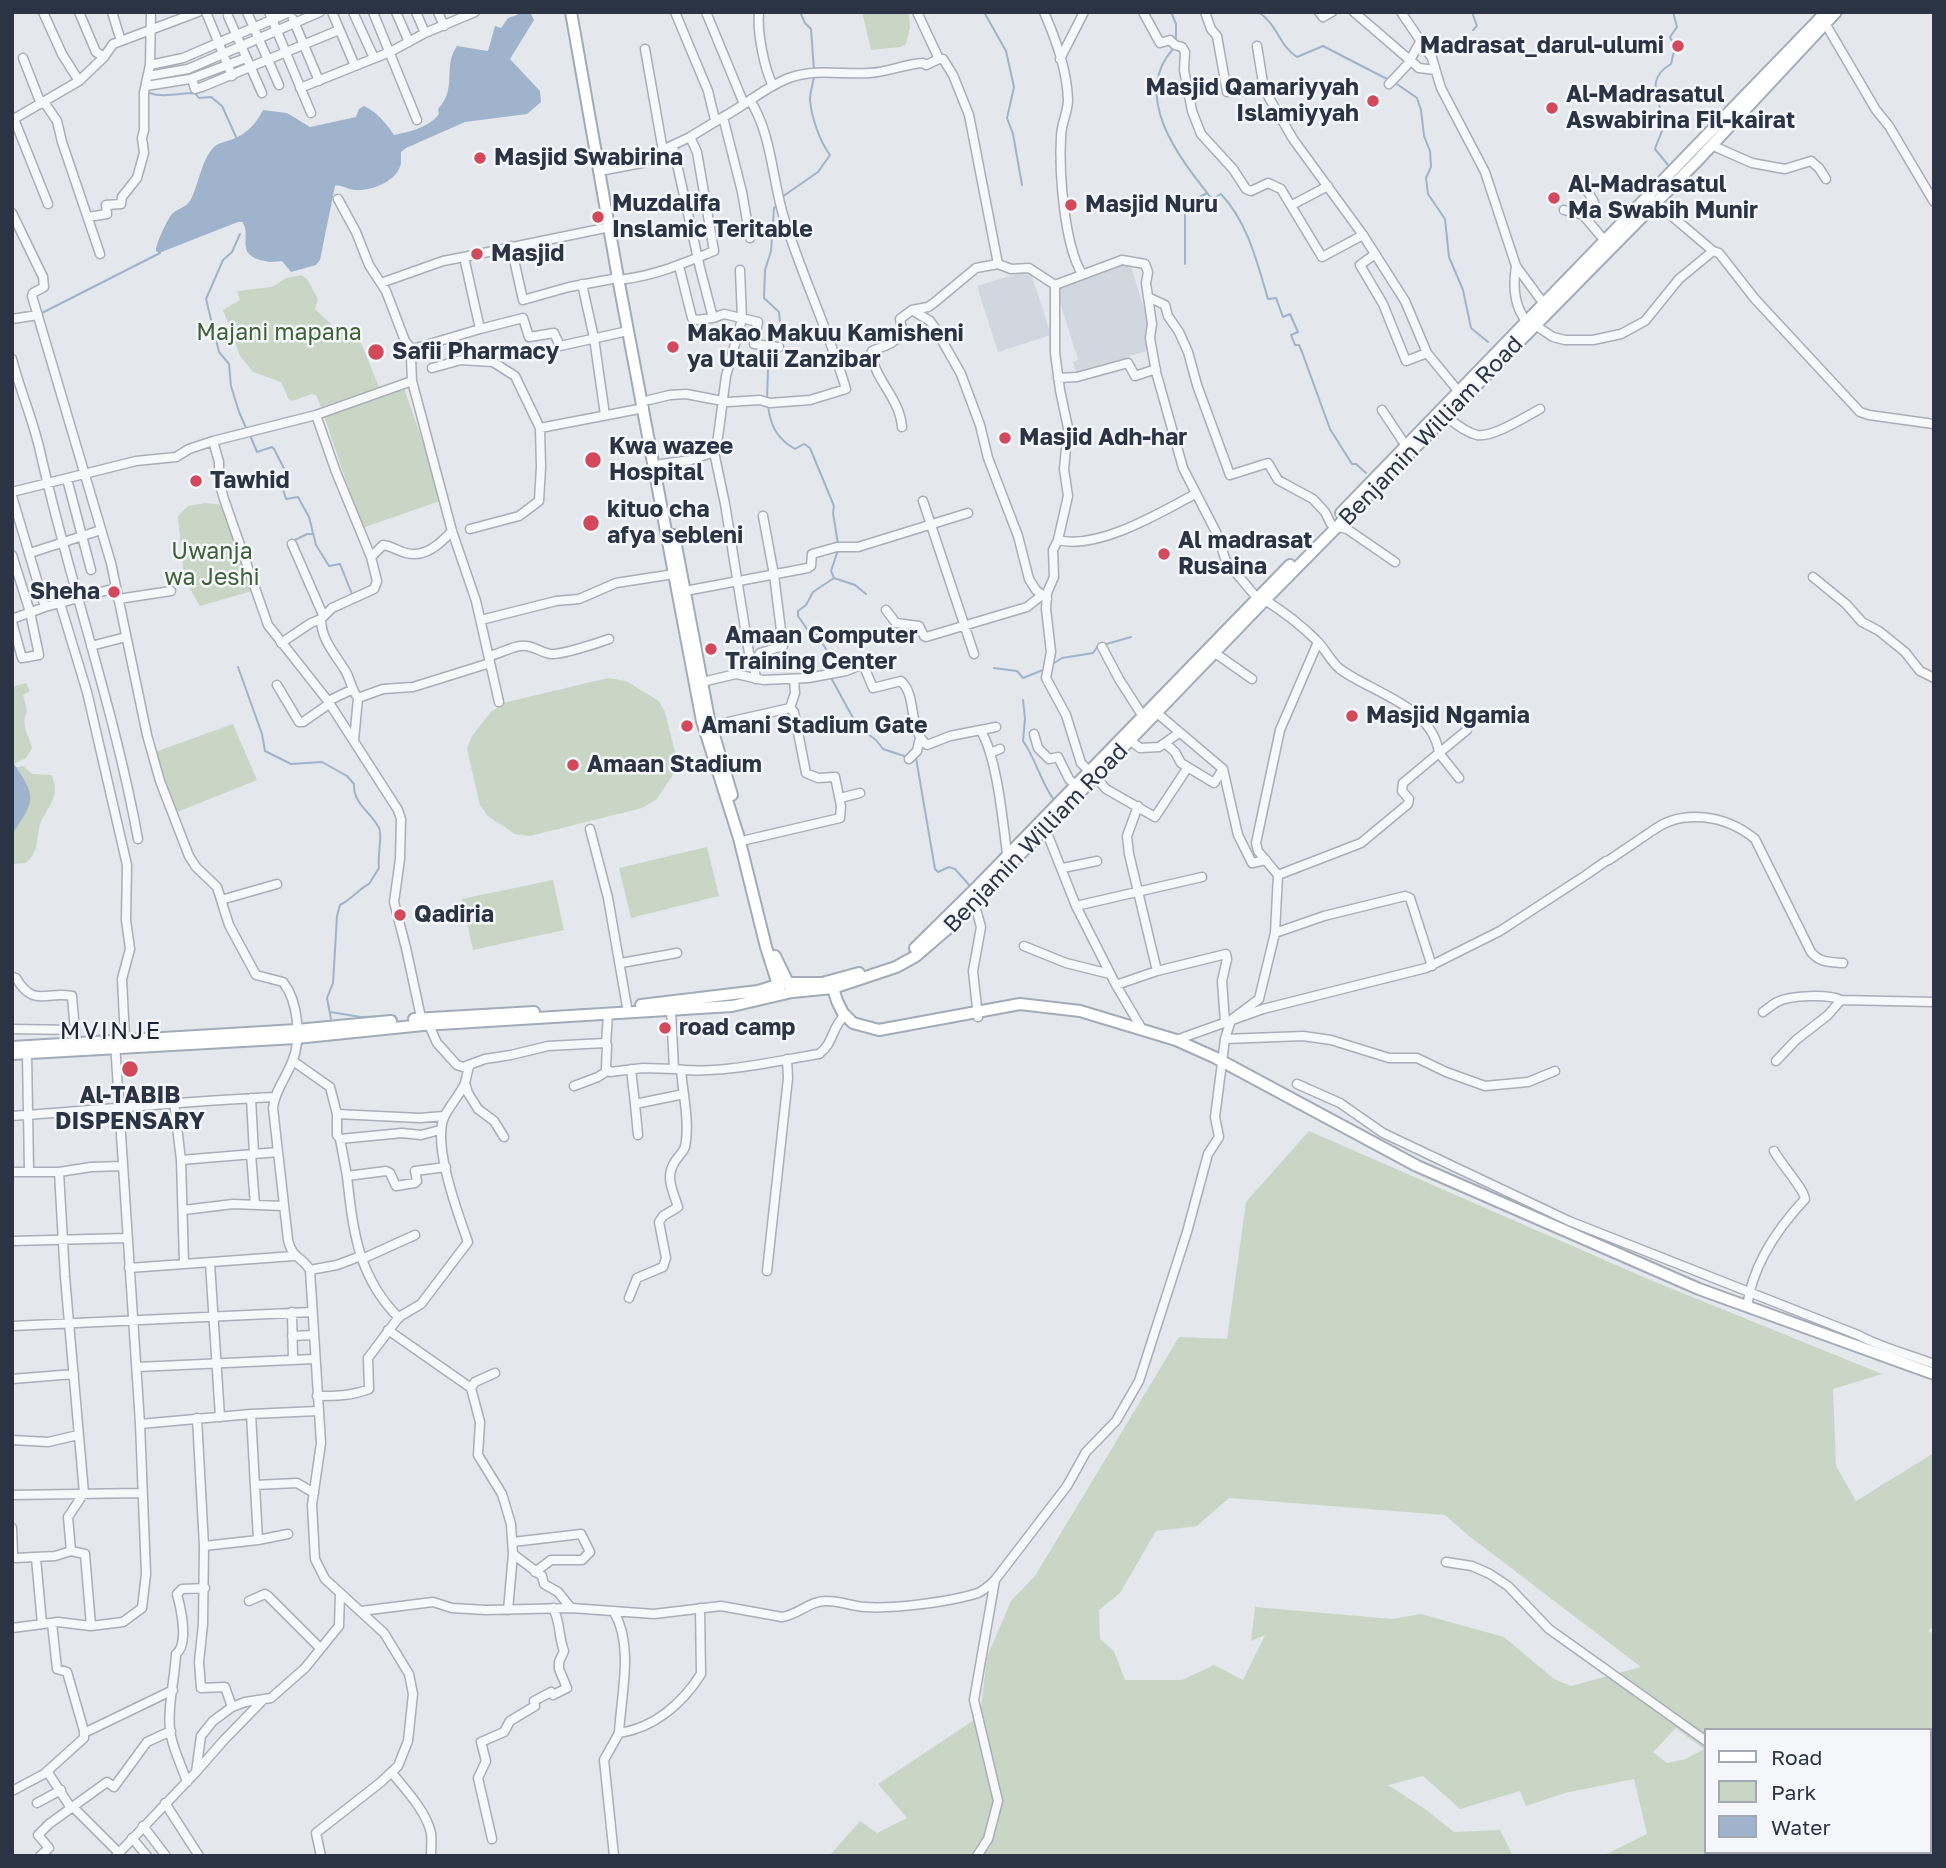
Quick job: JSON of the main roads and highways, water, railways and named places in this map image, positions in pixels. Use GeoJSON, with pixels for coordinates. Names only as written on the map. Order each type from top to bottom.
{"type":"FeatureCollection","features":[{"type":"Feature","properties":{"kind":"main road"},"geometry":{"type":"LineString","coordinates":[[570,12],[646,404],[674,574],[707,727],[739,838],[766,947],[785,988]]}},
{"type":"Feature","properties":{"kind":"main road"},"geometry":{"type":"LineString","coordinates":[[577,12],[606,170],[628,331],[661,464],[702,682],[707,727],[746,840],[785,988]]}},
{"type":"Feature","properties":{"kind":"main road","name":"Benjamin William Road"},"geometry":{"type":"LineString","coordinates":[[1334,526],[1406,446],[1531,323],[1826,18],[1836,12]]}},
{"type":"Feature","properties":{"kind":"main road","name":"Benjamin William Road"},"geometry":{"type":"LineString","coordinates":[[785,988],[829,985],[896,967],[916,956],[974,902],[1045,828],[1142,715],[1447,418],[1531,323],[1544,304],[1605,241],[1711,145],[1826,18]]}},
{"type":"Feature","properties":{"kind":"main road","name":"Benjamin William Road"},"geometry":{"type":"LineString","coordinates":[[829,985],[878,969],[912,951],[978,887],[1075,785],[1131,741],[1215,653],[1261,599]]}},
{"type":"Feature","properties":{"kind":"main road"},"geometry":{"type":"LineString","coordinates":[[829,985],[842,1017],[861,1034],[879,1036],[978,1014],[1053,1008],[1080,1011],[1142,1028],[1222,1061],[1416,1166],[1686,1284],[1934,1374]]}},
{"type":"Feature","properties":{"kind":"main road"},"geometry":{"type":"LineString","coordinates":[[12,1046],[297,1034],[627,1007],[785,988]]}},
{"type":"Feature","properties":{"kind":"main road"},"geometry":{"type":"LineString","coordinates":[[424,1023],[732,1006],[785,988]]}},
{"type":"Feature","properties":{"kind":"main road"},"geometry":{"type":"LineString","coordinates":[[12,1054],[119,1042]]}},
{"type":"Feature","properties":{"kind":"water"},"geometry":{"type":"Polygon","coordinates":[[[519,12],[530,12],[534,20],[510,59],[540,91],[541,102],[527,114],[465,122],[406,148],[401,152],[401,163],[395,175],[376,187],[356,190],[335,186],[320,260],[316,265],[291,272],[282,261],[269,262],[255,258],[247,249],[242,222],[159,253],[156,251],[171,216],[190,201],[210,152],[216,145],[247,131],[263,110],[287,113],[310,127],[356,117],[359,109],[364,106],[381,119],[394,135],[419,128],[439,114],[438,109],[447,93],[451,62],[457,46],[488,51],[495,26],[501,28],[508,18],[519,12]]]}},
{"type":"Feature","properties":{"kind":"water"},"geometry":{"type":"Polygon","coordinates":[[[12,761],[26,782],[30,797],[26,813],[12,834],[12,761]]]}},
{"type":"Feature","properties":{"kind":"waterway"},"geometry":{"type":"LineString","coordinates":[[800,12],[811,29],[814,70]]}},
{"type":"Feature","properties":{"kind":"waterway"},"geometry":{"type":"LineString","coordinates":[[984,12],[1006,51],[1014,87],[1007,118],[1013,134],[1022,185]]}},
{"type":"Feature","properties":{"kind":"waterway"},"geometry":{"type":"LineString","coordinates":[[1171,12],[1176,24],[1176,41]]}},
{"type":"Feature","properties":{"kind":"waterway"},"geometry":{"type":"LineString","coordinates":[[1258,12],[1270,22],[1286,47],[1297,57],[1323,46],[1389,80]]}},
{"type":"Feature","properties":{"kind":"waterway"},"geometry":{"type":"LineString","coordinates":[[1472,12],[1477,26],[1473,30]]}},
{"type":"Feature","properties":{"kind":"waterway"},"geometry":{"type":"LineString","coordinates":[[1668,165],[1655,149],[1663,126],[1656,84],[1663,70],[1671,64],[1675,47],[1670,37],[1677,27],[1673,12]]}},
{"type":"Feature","properties":{"kind":"waterway"},"geometry":{"type":"LineString","coordinates":[[1173,49],[1161,68],[1157,87],[1158,107],[1165,127],[1187,166],[1212,199],[1221,194],[1238,217],[1245,230],[1268,299],[1276,298],[1283,317],[1290,314],[1298,332],[1291,335],[1302,352],[1330,429],[1352,464],[1356,464],[1366,473]]}},
{"type":"Feature","properties":{"kind":"waterway"},"geometry":{"type":"LineString","coordinates":[[782,197],[818,172],[830,155],[812,114],[810,97],[814,76]]}},
{"type":"Feature","properties":{"kind":"waterway"},"geometry":{"type":"LineString","coordinates":[[1394,82],[1417,98],[1424,136],[1430,151],[1431,167],[1426,178],[1428,194],[1445,219],[1449,257],[1463,290],[1471,328],[1488,342]]}},
{"type":"Feature","properties":{"kind":"waterway"},"geometry":{"type":"LineString","coordinates":[[149,93],[195,93],[199,98],[211,97],[222,106],[237,139]]}},
{"type":"Feature","properties":{"kind":"waterway"},"geometry":{"type":"LineString","coordinates":[[1185,264],[1185,205],[1207,193]]}},
{"type":"Feature","properties":{"kind":"waterway"},"geometry":{"type":"LineString","coordinates":[[777,205],[774,208],[771,251],[765,270],[764,298],[779,312],[782,344]]}},
{"type":"Feature","properties":{"kind":"waterway"},"geometry":{"type":"LineString","coordinates":[[240,234],[232,252],[223,260],[206,299],[219,352],[229,364],[231,386],[247,430]]}},
{"type":"Feature","properties":{"kind":"waterway"},"geometry":{"type":"LineString","coordinates":[[40,314],[160,253]]}},
{"type":"Feature","properties":{"kind":"waterway"},"geometry":{"type":"LineString","coordinates":[[767,400],[768,370],[781,349]]}},
{"type":"Feature","properties":{"kind":"waterway"},"geometry":{"type":"LineString","coordinates":[[768,405],[773,425],[783,441],[795,449],[804,444],[810,448],[834,506],[838,544]]}},
{"type":"Feature","properties":{"kind":"waterway"},"geometry":{"type":"LineString","coordinates":[[250,435],[257,452],[272,447],[274,449],[288,476],[281,482],[286,499],[298,497],[309,517],[316,545],[329,566],[340,564],[352,594]]}},
{"type":"Feature","properties":{"kind":"waterway"},"geometry":{"type":"LineString","coordinates":[[293,541],[313,534]]}},
{"type":"Feature","properties":{"kind":"waterway"},"geometry":{"type":"LineString","coordinates":[[838,550],[831,571],[834,578],[855,585],[866,594]]}},
{"type":"Feature","properties":{"kind":"waterway"},"geometry":{"type":"LineString","coordinates":[[828,671],[828,653],[818,635],[811,635],[798,616],[798,611],[806,605],[813,592],[834,578]]}},
{"type":"Feature","properties":{"kind":"waterway"},"geometry":{"type":"LineString","coordinates":[[1103,645],[1131,637]]}},
{"type":"Feature","properties":{"kind":"waterway"},"geometry":{"type":"LineString","coordinates":[[1051,665],[1062,658],[1093,653],[1098,646]]}},
{"type":"Feature","properties":{"kind":"waterway"},"geometry":{"type":"LineString","coordinates":[[238,667],[262,734],[265,751],[291,764],[322,762],[347,776],[354,784],[356,797],[380,831],[379,868],[369,884],[340,905],[337,916],[333,983],[327,998],[331,1019]]}},
{"type":"Feature","properties":{"kind":"waterway"},"geometry":{"type":"LineString","coordinates":[[994,668],[1017,671],[1023,678],[1043,670]]}},
{"type":"Feature","properties":{"kind":"waterway"},"geometry":{"type":"LineString","coordinates":[[830,676],[858,727],[876,740],[883,749],[907,757]]}},
{"type":"Feature","properties":{"kind":"waterway"},"geometry":{"type":"LineString","coordinates":[[1023,700],[1023,741],[1054,800]]}},
{"type":"Feature","properties":{"kind":"waterway"},"geometry":{"type":"LineString","coordinates":[[916,758],[935,869],[938,872],[949,867],[955,869],[970,886]]}},
{"type":"Feature","properties":{"kind":"waterway"},"geometry":{"type":"LineString","coordinates":[[330,1012],[361,1017],[395,1016]]}},
{"type":"Feature","properties":{"kind":"place","name":"Madrasat_darul-ulumi"},"geometry":{"type":"Point","coordinates":[1678,46]}},
{"type":"Feature","properties":{"kind":"place","name":"Masjid Qamariyyah Islamiyyah"},"geometry":{"type":"Point","coordinates":[1373,101]}},
{"type":"Feature","properties":{"kind":"place","name":"Al-Madrasatul Aswabirina Fil-kairat"},"geometry":{"type":"Point","coordinates":[1552,108]}},
{"type":"Feature","properties":{"kind":"place","name":"Masjid Swabirina"},"geometry":{"type":"Point","coordinates":[480,158]}},
{"type":"Feature","properties":{"kind":"place","name":"Al-Madrasatul Ma Swabih Munir"},"geometry":{"type":"Point","coordinates":[1554,198]}},
{"type":"Feature","properties":{"kind":"place","name":"Masjid Nuru"},"geometry":{"type":"Point","coordinates":[1071,205]}},
{"type":"Feature","properties":{"kind":"place","name":"Muzdalifa Inslamic Teritable"},"geometry":{"type":"Point","coordinates":[598,217]}},
{"type":"Feature","properties":{"kind":"place","name":"Masjid"},"geometry":{"type":"Point","coordinates":[477,254]}},
{"type":"Feature","properties":{"kind":"place","name":"Makao Makuu Kamisheni ya Utalii Zanzibar"},"geometry":{"type":"Point","coordinates":[673,347]}},
{"type":"Feature","properties":{"kind":"place","name":"Safii Pharmacy"},"geometry":{"type":"Point","coordinates":[376,352]}},
{"type":"Feature","properties":{"kind":"place","name":"Masjid Adh-har"},"geometry":{"type":"Point","coordinates":[1005,438]}},
{"type":"Feature","properties":{"kind":"place","name":"Kwa wazee Hospital"},"geometry":{"type":"Point","coordinates":[593,460]}},
{"type":"Feature","properties":{"kind":"place","name":"Tawhid"},"geometry":{"type":"Point","coordinates":[196,481]}},
{"type":"Feature","properties":{"kind":"place","name":"kituo cha afya sebleni"},"geometry":{"type":"Point","coordinates":[591,523]}},
{"type":"Feature","properties":{"kind":"place","name":"Al madrasat Rusaina"},"geometry":{"type":"Point","coordinates":[1164,554]}},
{"type":"Feature","properties":{"kind":"place","name":"Sheha"},"geometry":{"type":"Point","coordinates":[114,592]}},
{"type":"Feature","properties":{"kind":"place","name":"Amaan Computer Training Center"},"geometry":{"type":"Point","coordinates":[711,649]}},
{"type":"Feature","properties":{"kind":"place","name":"Masjid Ngamia"},"geometry":{"type":"Point","coordinates":[1352,716]}},
{"type":"Feature","properties":{"kind":"place","name":"Amani Stadium Gate"},"geometry":{"type":"Point","coordinates":[687,726]}},
{"type":"Feature","properties":{"kind":"place","name":"Amaan Stadium"},"geometry":{"type":"Point","coordinates":[573,765]}},
{"type":"Feature","properties":{"kind":"place","name":"Qadiria"},"geometry":{"type":"Point","coordinates":[400,915]}},
{"type":"Feature","properties":{"kind":"place","name":"road camp"},"geometry":{"type":"Point","coordinates":[665,1028]}},
{"type":"Feature","properties":{"kind":"place","name":"Al-TABIB DISPENSARY"},"geometry":{"type":"Point","coordinates":[130,1069]}},
{"type":"Feature","properties":{"kind":"district","name":"MVINJE"},"geometry":{"type":"Point","coordinates":[111,1031]}},
{"type":"Feature","properties":{"kind":"park label","name":"Majani mapana"},"geometry":{"type":"Point","coordinates":[279,333]}},
{"type":"Feature","properties":{"kind":"park label","name":"Uwanja wa Jeshi"},"geometry":{"type":"Point","coordinates":[212,565]}}]}
